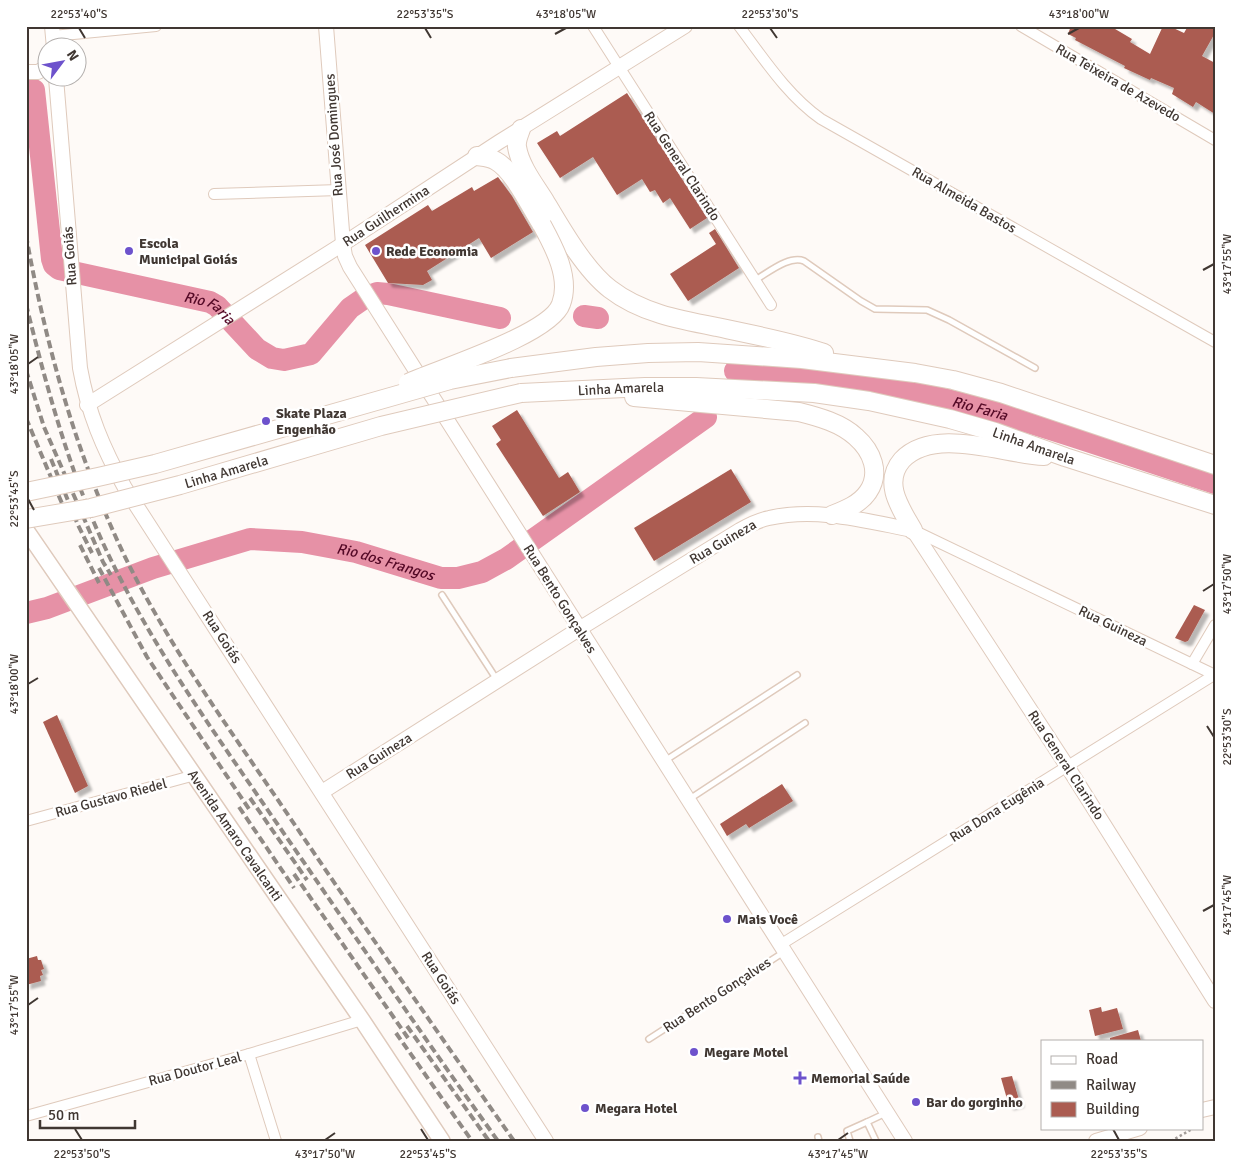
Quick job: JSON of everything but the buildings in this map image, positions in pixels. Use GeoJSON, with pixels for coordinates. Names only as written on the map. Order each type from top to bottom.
{"type":"FeatureCollection","features":[{"type":"Feature","properties":{"kind":"highway"},"geometry":{"type":"LineString","coordinates":[[521,129],[517,147],[522,162],[571,242],[588,266],[610,289],[631,302],[653,312],[813,349],[857,365]]}},
{"type":"Feature","properties":{"kind":"highway"},"geometry":{"type":"LineString","coordinates":[[377,401],[406,383],[514,340],[536,329],[556,314],[562,304],[564,290],[562,275],[557,257],[542,225],[507,170],[498,162],[477,156]]}},
{"type":"Feature","properties":{"kind":"highway","name":"Linha Amarela"},"geometry":{"type":"LineString","coordinates":[[26,492],[98,478],[155,464],[450,380],[510,368],[596,357],[648,353],[698,352],[802,359],[857,365],[954,380],[1061,412],[1215,465]]}},
{"type":"Feature","properties":{"kind":"highway","name":"Linha Amarela"},"geometry":{"type":"LineString","coordinates":[[26,520],[91,508],[180,485],[390,423],[521,393],[558,390],[696,387],[814,393],[869,401],[950,419],[995,432],[1065,457],[1215,505]]}},
{"type":"Feature","properties":{"kind":"highway"},"geometry":{"type":"LineString","coordinates":[[589,390],[660,400],[800,412],[821,417],[840,426],[856,436],[872,456],[875,468],[868,493],[859,502],[832,515]]}},
{"type":"Feature","properties":{"kind":"highway"},"geometry":{"type":"LineString","coordinates":[[913,530],[897,503],[893,490],[893,479],[902,461],[911,452],[922,446],[967,444],[1026,454],[1065,457]]}},
{"type":"Feature","properties":{"kind":"main road","name":"Avenida Amaro Cavalcanti"},"geometry":{"type":"LineString","coordinates":[[26,530],[362,1020],[442,1141]]}},
{"type":"Feature","properties":{"kind":"main road"},"geometry":{"type":"LineString","coordinates":[[26,545],[73,597]]}},
{"type":"Feature","properties":{"kind":"street"},"geometry":{"type":"LineString","coordinates":[[53,37],[156,26]]}},
{"type":"Feature","properties":{"kind":"street","name":"Rua José Domingues"},"geometry":{"type":"LineString","coordinates":[[326,26],[343,244]]}},
{"type":"Feature","properties":{"kind":"street","name":"Rua General Clarindo"},"geometry":{"type":"LineString","coordinates":[[592,26],[771,305]]}},
{"type":"Feature","properties":{"kind":"street","name":"Rua Guilhermina"},"geometry":{"type":"LineString","coordinates":[[88,405],[343,244],[477,156],[685,26]]}},
{"type":"Feature","properties":{"kind":"street","name":"Rua Almeida Bastos"},"geometry":{"type":"LineString","coordinates":[[739,26],[788,90],[805,108],[821,119],[1215,342]]}},
{"type":"Feature","properties":{"kind":"street","name":"Rua Teixeira de Azevedo"},"geometry":{"type":"LineString","coordinates":[[1021,26],[1215,140]]}},
{"type":"Feature","properties":{"kind":"street","name":"Rua Goiás"},"geometry":{"type":"LineString","coordinates":[[48,88],[70,251],[80,368],[88,405],[111,462],[125,488],[546,1141]]}},
{"type":"Feature","properties":{"kind":"street"},"geometry":{"type":"LineString","coordinates":[[214,194],[339,190]]}},
{"type":"Feature","properties":{"kind":"street","name":"Rua Bento Gonçalves"},"geometry":{"type":"LineString","coordinates":[[343,244],[345,256],[360,283],[904,1141]]}},
{"type":"Feature","properties":{"kind":"street","name":"Rua Guineza"},"geometry":{"type":"LineString","coordinates":[[322,792],[579,629],[740,530],[758,521],[790,515],[832,515],[913,530],[1214,675]]}},
{"type":"Feature","properties":{"kind":"street","name":"Rua General Clarindo"},"geometry":{"type":"LineString","coordinates":[[913,530],[1067,766],[1215,1002]]}},
{"type":"Feature","properties":{"kind":"street"},"geometry":{"type":"LineString","coordinates":[[1192,664],[1215,625]]}},
{"type":"Feature","properties":{"kind":"street","name":"Rua Dona Eugênia"},"geometry":{"type":"LineString","coordinates":[[782,948],[1067,766],[1214,675]]}},
{"type":"Feature","properties":{"kind":"street","name":"Rua Gustavo Riedel"},"geometry":{"type":"LineString","coordinates":[[26,821],[195,775]]}},
{"type":"Feature","properties":{"kind":"street","name":"Rua Doutor Leal"},"geometry":{"type":"LineString","coordinates":[[26,1116],[249,1054],[362,1020]]}},
{"type":"Feature","properties":{"kind":"street"},"geometry":{"type":"LineString","coordinates":[[249,1054],[276,1141]]}},
{"type":"Feature","properties":{"kind":"street"},"geometry":{"type":"LineString","coordinates":[[1096,1141],[1133,1130]]}},
{"type":"Feature","properties":{"kind":"lane"},"geometry":{"type":"LineString","coordinates":[[755,280],[789,261],[798,259],[804,261],[875,309],[927,310],[949,320],[1035,368]]}},
{"type":"Feature","properties":{"kind":"lane"},"geometry":{"type":"LineString","coordinates":[[442,594],[497,681]]}},
{"type":"Feature","properties":{"kind":"lane"},"geometry":{"type":"LineString","coordinates":[[663,761],[797,675]]}},
{"type":"Feature","properties":{"kind":"lane"},"geometry":{"type":"LineString","coordinates":[[688,800],[805,723]]}},
{"type":"Feature","properties":{"kind":"lane","name":"Rua Bento Gonçalves"},"geometry":{"type":"LineString","coordinates":[[649,1038],[782,948]]}},
{"type":"Feature","properties":{"kind":"lane"},"geometry":{"type":"LineString","coordinates":[[850,1141],[847,1131],[887,1113]]}},
{"type":"Feature","properties":{"kind":"lane"},"geometry":{"type":"LineString","coordinates":[[866,1122],[876,1141]]}},
{"type":"Feature","properties":{"kind":"path"},"geometry":{"type":"LineString","coordinates":[[1171,1141],[1190,1130]]}},
{"type":"Feature","properties":{"kind":"waterway","name":"Rio Faria"},"geometry":{"type":"LineString","coordinates":[[34,90],[52,259],[54,265],[59,269],[210,302],[217,306],[257,349],[272,358],[284,360],[311,354],[350,308],[366,297],[377,293],[500,318]]}},
{"type":"Feature","properties":{"kind":"waterway","name":"Rio Faria"},"geometry":{"type":"LineString","coordinates":[[584,316],[598,318]]}},
{"type":"Feature","properties":{"kind":"waterway","name":"Rio Faria"},"geometry":{"type":"LineString","coordinates":[[735,371],[834,380],[931,396],[1038,425],[1215,483]]}},
{"type":"Feature","properties":{"kind":"waterway","name":"Rio dos Frangos"},"geometry":{"type":"LineString","coordinates":[[26,613],[47,608],[153,568],[250,539],[302,542],[356,552],[441,578],[458,578],[482,572],[506,559],[706,417]]}},
{"type":"Feature","properties":{"kind":"railway"},"geometry":{"type":"LineString","coordinates":[[26,235],[43,319],[79,444],[110,524],[145,595],[181,657],[221,717],[514,1141]]}},
{"type":"Feature","properties":{"kind":"railway"},"geometry":{"type":"LineString","coordinates":[[26,304],[52,403],[73,468],[98,531],[129,595],[165,658],[226,749],[410,1017],[498,1141]]}},
{"type":"Feature","properties":{"kind":"railway"},"geometry":{"type":"LineString","coordinates":[[26,370],[44,427],[103,562],[111,575]]}},
{"type":"Feature","properties":{"kind":"railway"},"geometry":{"type":"LineString","coordinates":[[26,418],[69,520]]}},
{"type":"Feature","properties":{"kind":"railway"},"geometry":{"type":"LineString","coordinates":[[51,459],[78,525],[92,553]]}},
{"type":"Feature","properties":{"kind":"railway"},"geometry":{"type":"LineString","coordinates":[[80,545],[99,583]]}},
{"type":"Feature","properties":{"kind":"railway"},"geometry":{"type":"LineString","coordinates":[[99,568],[147,657],[251,812]]}},
{"type":"Feature","properties":{"kind":"railway"},"geometry":{"type":"LineString","coordinates":[[250,798],[307,880]]}},
{"type":"Feature","properties":{"kind":"railway"},"geometry":{"type":"LineString","coordinates":[[239,807],[294,888]]}},
{"type":"Feature","properties":{"kind":"railway"},"geometry":{"type":"LineString","coordinates":[[294,874],[408,1038]]}},
{"type":"Feature","properties":{"kind":"railway"},"geometry":{"type":"LineString","coordinates":[[407,1026],[489,1141]]}},
{"type":"Feature","properties":{"kind":"railway"},"geometry":{"type":"LineString","coordinates":[[396,1033],[472,1141]]}},
{"type":"Feature","properties":{"kind":"place","name":"Escola Municipal Goiás"},"geometry":{"type":"Point","coordinates":[129,251]}},
{"type":"Feature","properties":{"kind":"place","name":"Rede Economia"},"geometry":{"type":"Point","coordinates":[376,251]}},
{"type":"Feature","properties":{"kind":"place","name":"Skate Plaza Engenhão"},"geometry":{"type":"Point","coordinates":[266,421]}},
{"type":"Feature","properties":{"kind":"place","name":"Mais Você"},"geometry":{"type":"Point","coordinates":[727,919]}},
{"type":"Feature","properties":{"kind":"place","name":"Megare Motel"},"geometry":{"type":"Point","coordinates":[694,1052]}},
{"type":"Feature","properties":{"kind":"place","name":"Memorial Saúde"},"geometry":{"type":"Point","coordinates":[800,1078]}},
{"type":"Feature","properties":{"kind":"place","name":"Bar do gorginho"},"geometry":{"type":"Point","coordinates":[916,1102]}},
{"type":"Feature","properties":{"kind":"place","name":"Megara Hotel"},"geometry":{"type":"Point","coordinates":[585,1108]}}]}
